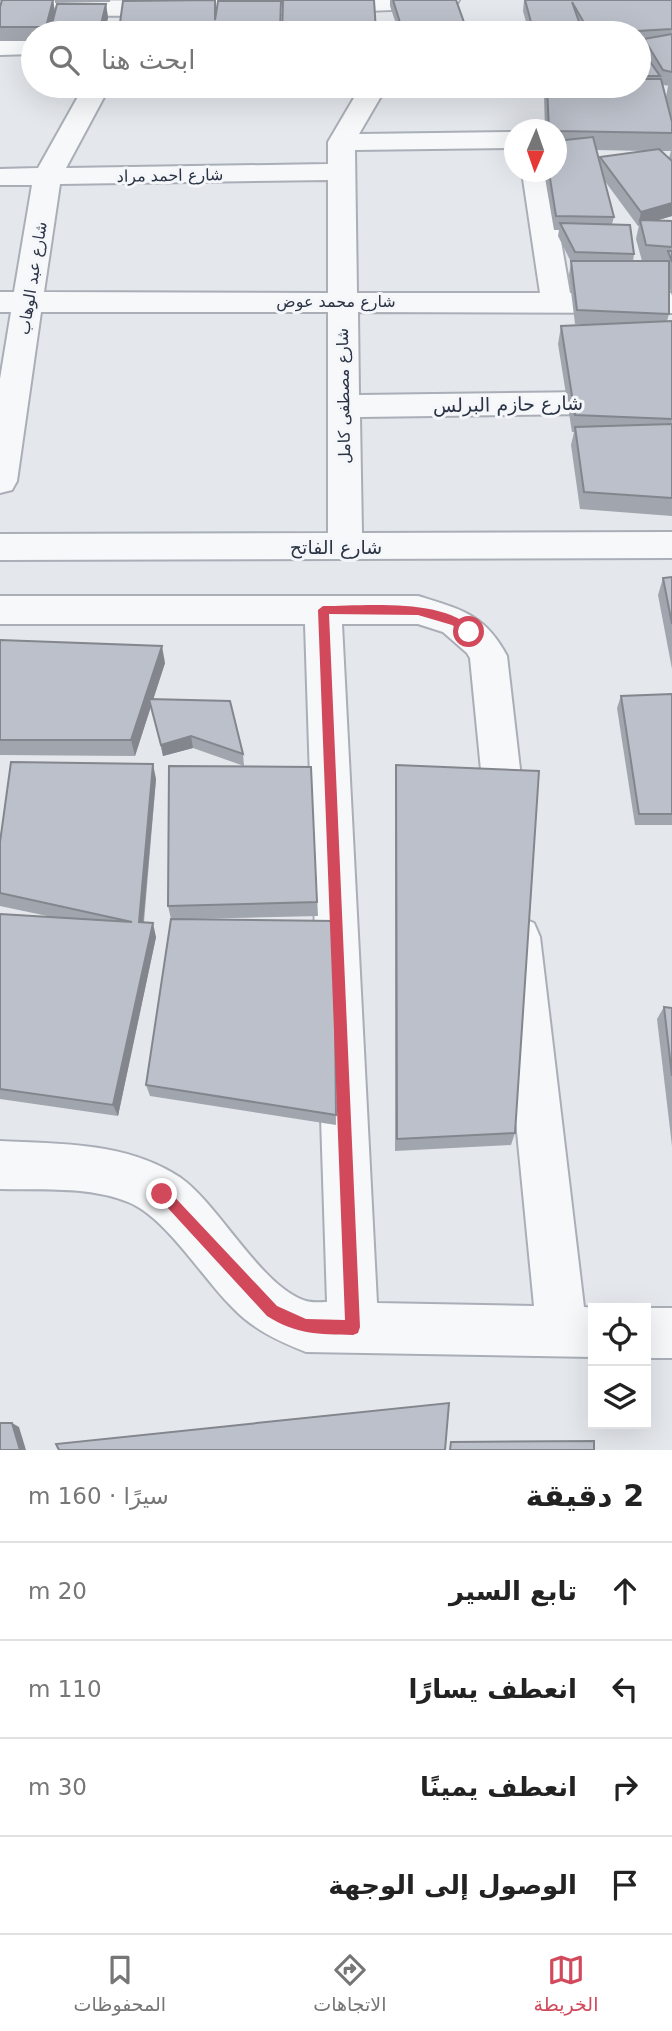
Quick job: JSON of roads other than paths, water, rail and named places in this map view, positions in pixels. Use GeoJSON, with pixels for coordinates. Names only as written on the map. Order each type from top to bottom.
{"type":"FeatureCollection","features":[{"type":"Feature","properties":{"kind":"street"},"geometry":{"type":"LineString","coordinates":[[0,8],[116,14],[381,9],[447,0]]}},
{"type":"Feature","properties":{"kind":"street"},"geometry":{"type":"LineString","coordinates":[[0,47],[21,47]]}},
{"type":"Feature","properties":{"kind":"street","name":"شارع عبد الوهاب"},"geometry":{"type":"LineString","coordinates":[[0,481],[14,302],[47,177],[90,98]]}},
{"type":"Feature","properties":{"kind":"street"},"geometry":{"type":"LineString","coordinates":[[340,157],[367,98]]}},
{"type":"Feature","properties":{"kind":"street","name":"شارع احمد مراد"},"geometry":{"type":"LineString","coordinates":[[0,177],[47,177],[340,157],[504,141]]}},
{"type":"Feature","properties":{"kind":"street","name":"شارع مصطفى كامل"},"geometry":{"type":"LineString","coordinates":[[340,157],[345,547]]}},
{"type":"Feature","properties":{"kind":"street"},"geometry":{"type":"LineString","coordinates":[[538,182],[556,303]]}},
{"type":"Feature","properties":{"kind":"street","name":"شارع محمد عوض"},"geometry":{"type":"LineString","coordinates":[[14,302],[672,303]]}},
{"type":"Feature","properties":{"kind":"street","name":"شارع حازم البرلس"},"geometry":{"type":"LineString","coordinates":[[344,406],[672,402]]}},
{"type":"Feature","properties":{"kind":"street","name":"شارع الفاتح"},"geometry":{"type":"LineString","coordinates":[[0,547],[672,545]]}},
{"type":"Feature","properties":{"kind":"street"},"geometry":{"type":"LineString","coordinates":[[0,610],[418,610],[456,622],[480,643],[488,656],[510,863]]}},
{"type":"Feature","properties":{"kind":"street"},"geometry":{"type":"LineString","coordinates":[[323,610],[353,1327]]}},
{"type":"Feature","properties":{"kind":"street"},"geometry":{"type":"LineString","coordinates":[[0,1165],[117,1174],[162,1194],[198,1229],[272,1311],[288,1321],[306,1326],[578,1331],[515,904]]}},
{"type":"Feature","properties":{"kind":"street"},"geometry":{"type":"LineString","coordinates":[[651,1333],[672,1333]]}}]}
